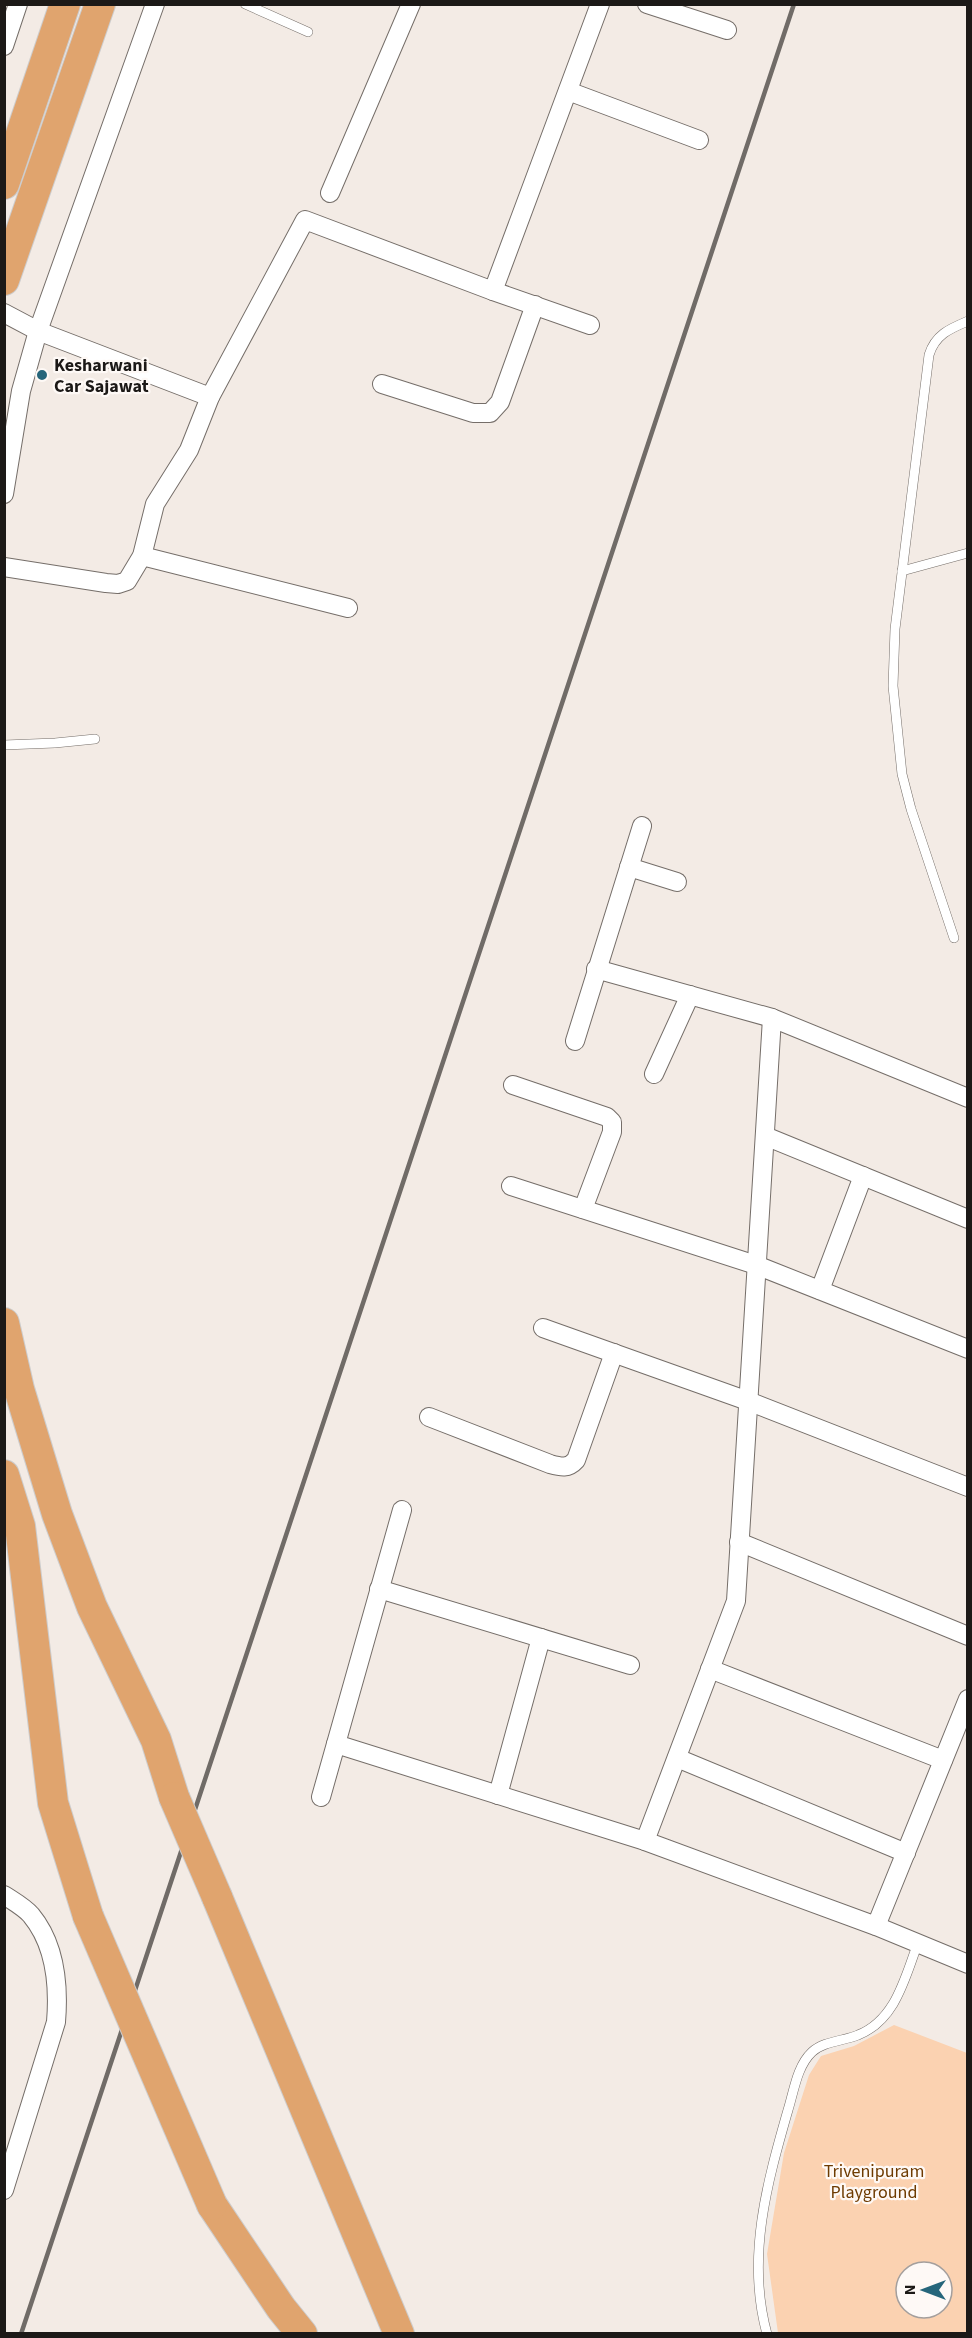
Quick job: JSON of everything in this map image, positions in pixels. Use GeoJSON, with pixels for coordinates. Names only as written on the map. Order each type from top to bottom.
{"type":"FeatureCollection","features":[{"type":"Feature","properties":{"kind":"highway"},"geometry":{"type":"LineString","coordinates":[[4,184],[65,4]]}},
{"type":"Feature","properties":{"kind":"highway"},"geometry":{"type":"LineString","coordinates":[[4,280],[100,4]]}},
{"type":"Feature","properties":{"kind":"highway"},"geometry":{"type":"LineString","coordinates":[[4,1323],[19,1389],[57,1514],[92,1607],[156,1740],[174,1797],[399,2334]]}},
{"type":"Feature","properties":{"kind":"highway"},"geometry":{"type":"LineString","coordinates":[[4,1475],[20,1526],[53,1803],[87,1916],[212,2205],[281,2308],[302,2334]]}},
{"type":"Feature","properties":{"kind":"street"},"geometry":{"type":"LineString","coordinates":[[4,46],[18,4]]}},
{"type":"Feature","properties":{"kind":"street"},"geometry":{"type":"LineString","coordinates":[[4,494],[21,391],[38,331],[155,4]]}},
{"type":"Feature","properties":{"kind":"street"},"geometry":{"type":"LineString","coordinates":[[330,193],[411,4]]}},
{"type":"Feature","properties":{"kind":"street"},"geometry":{"type":"LineString","coordinates":[[493,291],[600,4]]}},
{"type":"Feature","properties":{"kind":"street"},"geometry":{"type":"LineString","coordinates":[[647,4],[727,30]]}},
{"type":"Feature","properties":{"kind":"street"},"geometry":{"type":"LineString","coordinates":[[568,91],[699,140]]}},
{"type":"Feature","properties":{"kind":"street"},"geometry":{"type":"LineString","coordinates":[[4,567],[118,584],[127,581],[142,556],[155,504],[189,450],[210,398],[305,220],[590,325]]}},
{"type":"Feature","properties":{"kind":"street"},"geometry":{"type":"LineString","coordinates":[[382,384],[473,413],[490,412],[500,402],[535,305]]}},
{"type":"Feature","properties":{"kind":"street"},"geometry":{"type":"LineString","coordinates":[[4,312],[38,331],[210,398]]}},
{"type":"Feature","properties":{"kind":"street"},"geometry":{"type":"LineString","coordinates":[[142,556],[348,608]]}},
{"type":"Feature","properties":{"kind":"street"},"geometry":{"type":"LineString","coordinates":[[575,1041],[642,826]]}},
{"type":"Feature","properties":{"kind":"street"},"geometry":{"type":"LineString","coordinates":[[629,867],[677,882]]}},
{"type":"Feature","properties":{"kind":"street"},"geometry":{"type":"LineString","coordinates":[[596,969],[772,1018],[968,1098]]}},
{"type":"Feature","properties":{"kind":"street"},"geometry":{"type":"LineString","coordinates":[[654,1074],[690,995]]}},
{"type":"Feature","properties":{"kind":"street"},"geometry":{"type":"LineString","coordinates":[[645,1841],[736,1601],[772,1018]]}},
{"type":"Feature","properties":{"kind":"street"},"geometry":{"type":"LineString","coordinates":[[513,1085],[607,1117],[612,1122],[612,1132],[583,1209]]}},
{"type":"Feature","properties":{"kind":"street"},"geometry":{"type":"LineString","coordinates":[[765,1136],[968,1219]]}},
{"type":"Feature","properties":{"kind":"street"},"geometry":{"type":"LineString","coordinates":[[820,1290],[862,1176]]}},
{"type":"Feature","properties":{"kind":"street"},"geometry":{"type":"LineString","coordinates":[[511,1186],[756,1264],[968,1349]]}},
{"type":"Feature","properties":{"kind":"street"},"geometry":{"type":"LineString","coordinates":[[543,1328],[748,1401],[968,1487]]}},
{"type":"Feature","properties":{"kind":"street"},"geometry":{"type":"LineString","coordinates":[[429,1417],[550,1464],[571,1466],[576,1460],[614,1353]]}},
{"type":"Feature","properties":{"kind":"street"},"geometry":{"type":"LineString","coordinates":[[321,1797],[402,1510]]}},
{"type":"Feature","properties":{"kind":"street"},"geometry":{"type":"LineString","coordinates":[[740,1542],[968,1636]]}},
{"type":"Feature","properties":{"kind":"street"},"geometry":{"type":"LineString","coordinates":[[379,1590],[630,1665]]}},
{"type":"Feature","properties":{"kind":"street"},"geometry":{"type":"LineString","coordinates":[[498,1795],[541,1638]]}},
{"type":"Feature","properties":{"kind":"street"},"geometry":{"type":"LineString","coordinates":[[710,1669],[943,1760]]}},
{"type":"Feature","properties":{"kind":"street"},"geometry":{"type":"LineString","coordinates":[[876,1926],[968,1699]]}},
{"type":"Feature","properties":{"kind":"street"},"geometry":{"type":"LineString","coordinates":[[336,1744],[645,1841],[876,1926],[968,1964]]}},
{"type":"Feature","properties":{"kind":"street"},"geometry":{"type":"LineString","coordinates":[[677,1758],[906,1853]]}},
{"type":"Feature","properties":{"kind":"street"},"geometry":{"type":"LineString","coordinates":[[4,1895],[30,1914],[45,1935],[58,1995],[56,2022],[4,2190]]}},
{"type":"Feature","properties":{"kind":"lane"},"geometry":{"type":"LineString","coordinates":[[244,4],[308,32]]}},
{"type":"Feature","properties":{"kind":"lane"},"geometry":{"type":"LineString","coordinates":[[954,938],[911,809],[902,774],[893,686],[902,571],[929,355],[936,339],[968,321]]}},
{"type":"Feature","properties":{"kind":"lane"},"geometry":{"type":"LineString","coordinates":[[902,571],[968,553]]}},
{"type":"Feature","properties":{"kind":"lane"},"geometry":{"type":"LineString","coordinates":[[4,745],[55,744],[95,739]]}},
{"type":"Feature","properties":{"kind":"lane"},"geometry":{"type":"LineString","coordinates":[[767,2334],[763,2320],[758,2262],[762,2212],[774,2157],[802,2064],[813,2050],[859,2035],[883,2020],[901,1988],[918,1943]]}},
{"type":"Feature","properties":{"kind":"green space","name":"Trivenipuram Playground"},"geometry":{"type":"Polygon","coordinates":[[[894,2025],[967,2053],[967,2333],[778,2333],[767,2254],[784,2153],[809,2075],[821,2056],[854,2046],[894,2025]]]}},
{"type":"Feature","properties":{"kind":"railway"},"geometry":{"type":"LineString","coordinates":[[21,2334],[794,4]]}},
{"type":"Feature","properties":{"kind":"place","name":"Kesharwani Car Sajawat"},"geometry":{"type":"Point","coordinates":[42,375]}}]}
